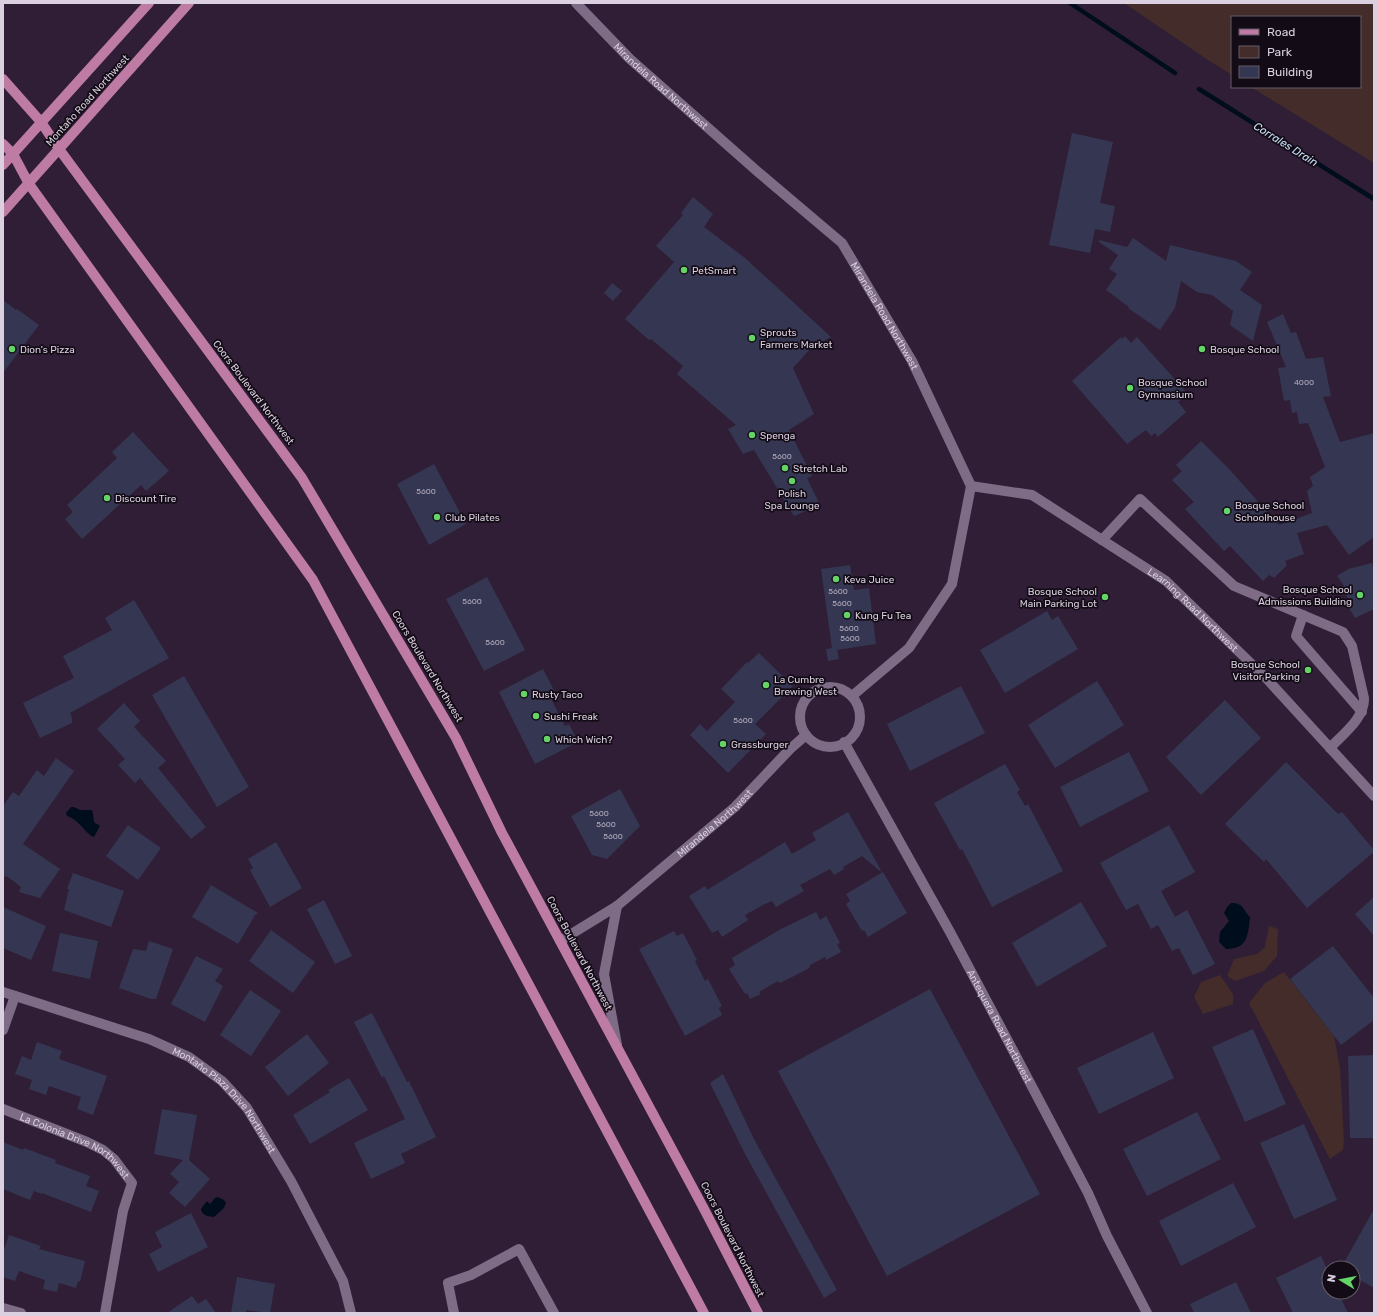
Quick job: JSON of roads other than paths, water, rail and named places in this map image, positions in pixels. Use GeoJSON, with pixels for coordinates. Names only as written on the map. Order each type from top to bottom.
{"type":"FeatureCollection","features":[{"type":"Feature","properties":{"kind":"main road","name":"Montaño Road Northwest"},"geometry":{"type":"LineString","coordinates":[[3,165],[149,3]]}},
{"type":"Feature","properties":{"kind":"main road","name":"Montaño Road Northwest"},"geometry":{"type":"LineString","coordinates":[[3,212],[189,3]]}},
{"type":"Feature","properties":{"kind":"main road","name":"Coors Boulevard Northwest"},"geometry":{"type":"LineString","coordinates":[[3,79],[41,122],[59,149],[302,478],[456,738],[502,833],[703,1207],[758,1313]]}},
{"type":"Feature","properties":{"kind":"main road"},"geometry":{"type":"LineString","coordinates":[[3,144],[13,154],[29,184],[313,580],[704,1313]]}},
{"type":"Feature","properties":{"kind":"street","name":"Mirandela Road Northwest"},"geometry":{"type":"LineString","coordinates":[[576,3],[630,59],[752,167],[842,243],[912,361],[972,486]]}},
{"type":"Feature","properties":{"kind":"street","name":"Learning Road Northwest"},"geometry":{"type":"LineString","coordinates":[[972,486],[1032,495],[1166,581],[1267,679],[1374,796]]}},
{"type":"Feature","properties":{"kind":"street"},"geometry":{"type":"LineString","coordinates":[[852,696],[909,648],[952,584],[972,486]]}},
{"type":"Feature","properties":{"kind":"street"},"geometry":{"type":"LineString","coordinates":[[1102,540],[1140,499],[1234,586],[1343,632],[1352,646],[1364,698],[1364,705],[1362,712],[1330,748]]}},
{"type":"Feature","properties":{"kind":"street"},"geometry":{"type":"LineString","coordinates":[[1303,615],[1296,636],[1362,712]]}},
{"type":"Feature","properties":{"kind":"street"},"geometry":{"type":"LineString","coordinates":[[835,687],[844,690],[852,696],[857,702],[860,712],[860,724],[856,733],[848,741],[835,746],[824,746],[815,742],[806,735],[802,726],[801,715],[803,705],[809,696],[818,690],[835,687]]}},
{"type":"Feature","properties":{"kind":"street","name":"Mirandela Northwest"},"geometry":{"type":"LineString","coordinates":[[560,941],[617,906],[735,807],[790,749],[806,735]]}},
{"type":"Feature","properties":{"kind":"street","name":"Antequera Road Northwest"},"geometry":{"type":"LineString","coordinates":[[844,742],[946,925],[1088,1193],[1107,1236],[1147,1313]]}},
{"type":"Feature","properties":{"kind":"street"},"geometry":{"type":"LineString","coordinates":[[617,906],[604,974],[618,1049]]}},
{"type":"Feature","properties":{"kind":"street","name":"Montaño Plaza Drive Northwest"},"geometry":{"type":"LineString","coordinates":[[3,992],[148,1039],[189,1057],[222,1081],[247,1108],[291,1181],[343,1281],[351,1313]]}},
{"type":"Feature","properties":{"kind":"street"},"geometry":{"type":"LineString","coordinates":[[3,1030],[15,996]]}},
{"type":"Feature","properties":{"kind":"street","name":"La Colonia Drive Northwest"},"geometry":{"type":"LineString","coordinates":[[3,1109],[87,1142],[102,1150],[114,1160],[132,1183],[123,1211],[105,1313]]}},
{"type":"Feature","properties":{"kind":"street"},"geometry":{"type":"LineString","coordinates":[[454,1313],[448,1283],[471,1275],[519,1249],[554,1313]]}},
{"type":"Feature","properties":{"kind":"street"},"geometry":{"type":"LineString","coordinates":[[3,1308],[21,1313]]}},
{"type":"Feature","properties":{"kind":"water"},"geometry":{"type":"Polygon","coordinates":[[[71,807],[80,810],[92,810],[94,822],[100,826],[94,837],[91,836],[75,820],[67,816],[66,813],[71,807]]]}},
{"type":"Feature","properties":{"kind":"water"},"geometry":{"type":"Polygon","coordinates":[[[1231,903],[1241,905],[1250,917],[1246,940],[1243,944],[1239,947],[1226,949],[1219,942],[1220,932],[1229,921],[1224,913],[1231,903]]]}},
{"type":"Feature","properties":{"kind":"water"},"geometry":{"type":"Polygon","coordinates":[[[218,1197],[226,1203],[224,1208],[214,1217],[204,1214],[201,1209],[207,1201],[210,1204],[215,1198],[218,1197]]]}},
{"type":"Feature","properties":{"kind":"waterway","name":"Corrales Drain"},"geometry":{"type":"LineString","coordinates":[[1070,3],[1175,73]]}},
{"type":"Feature","properties":{"kind":"waterway","name":"Corrales Drain"},"geometry":{"type":"LineString","coordinates":[[1199,89],[1374,199]]}},
{"type":"Feature","properties":{"kind":"place","name":"PetSmart"},"geometry":{"type":"Point","coordinates":[684,270]}},
{"type":"Feature","properties":{"kind":"place","name":"Sprouts Farmers Market"},"geometry":{"type":"Point","coordinates":[752,338]}},
{"type":"Feature","properties":{"kind":"place","name":"Dion's Pizza"},"geometry":{"type":"Point","coordinates":[12,349]}},
{"type":"Feature","properties":{"kind":"place","name":"Bosque School"},"geometry":{"type":"Point","coordinates":[1202,349]}},
{"type":"Feature","properties":{"kind":"place","name":"Bosque School Gymnasium"},"geometry":{"type":"Point","coordinates":[1130,388]}},
{"type":"Feature","properties":{"kind":"place","name":"Spenga"},"geometry":{"type":"Point","coordinates":[752,435]}},
{"type":"Feature","properties":{"kind":"place","name":"Stretch Lab"},"geometry":{"type":"Point","coordinates":[785,468]}},
{"type":"Feature","properties":{"kind":"place","name":"Polish Spa Lounge"},"geometry":{"type":"Point","coordinates":[792,481]}},
{"type":"Feature","properties":{"kind":"place","name":"Discount Tire"},"geometry":{"type":"Point","coordinates":[107,498]}},
{"type":"Feature","properties":{"kind":"place","name":"Bosque School Schoolhouse"},"geometry":{"type":"Point","coordinates":[1227,511]}},
{"type":"Feature","properties":{"kind":"place","name":"Club Pilates"},"geometry":{"type":"Point","coordinates":[437,517]}},
{"type":"Feature","properties":{"kind":"place","name":"Keva Juice"},"geometry":{"type":"Point","coordinates":[836,579]}},
{"type":"Feature","properties":{"kind":"place","name":"Bosque School Admissions Building"},"geometry":{"type":"Point","coordinates":[1360,595]}},
{"type":"Feature","properties":{"kind":"place","name":"Bosque School Main Parking Lot"},"geometry":{"type":"Point","coordinates":[1105,597]}},
{"type":"Feature","properties":{"kind":"place","name":"Kung Fu Tea"},"geometry":{"type":"Point","coordinates":[847,615]}},
{"type":"Feature","properties":{"kind":"place","name":"Bosque School Visitor Parking"},"geometry":{"type":"Point","coordinates":[1308,670]}},
{"type":"Feature","properties":{"kind":"place","name":"La Cumbre Brewing West"},"geometry":{"type":"Point","coordinates":[766,685]}},
{"type":"Feature","properties":{"kind":"place","name":"Rusty Taco"},"geometry":{"type":"Point","coordinates":[524,694]}},
{"type":"Feature","properties":{"kind":"place","name":"Sushi Freak"},"geometry":{"type":"Point","coordinates":[536,716]}},
{"type":"Feature","properties":{"kind":"place","name":"Which Wich?"},"geometry":{"type":"Point","coordinates":[547,739]}},
{"type":"Feature","properties":{"kind":"place","name":"Grassburger"},"geometry":{"type":"Point","coordinates":[723,744]}}]}
